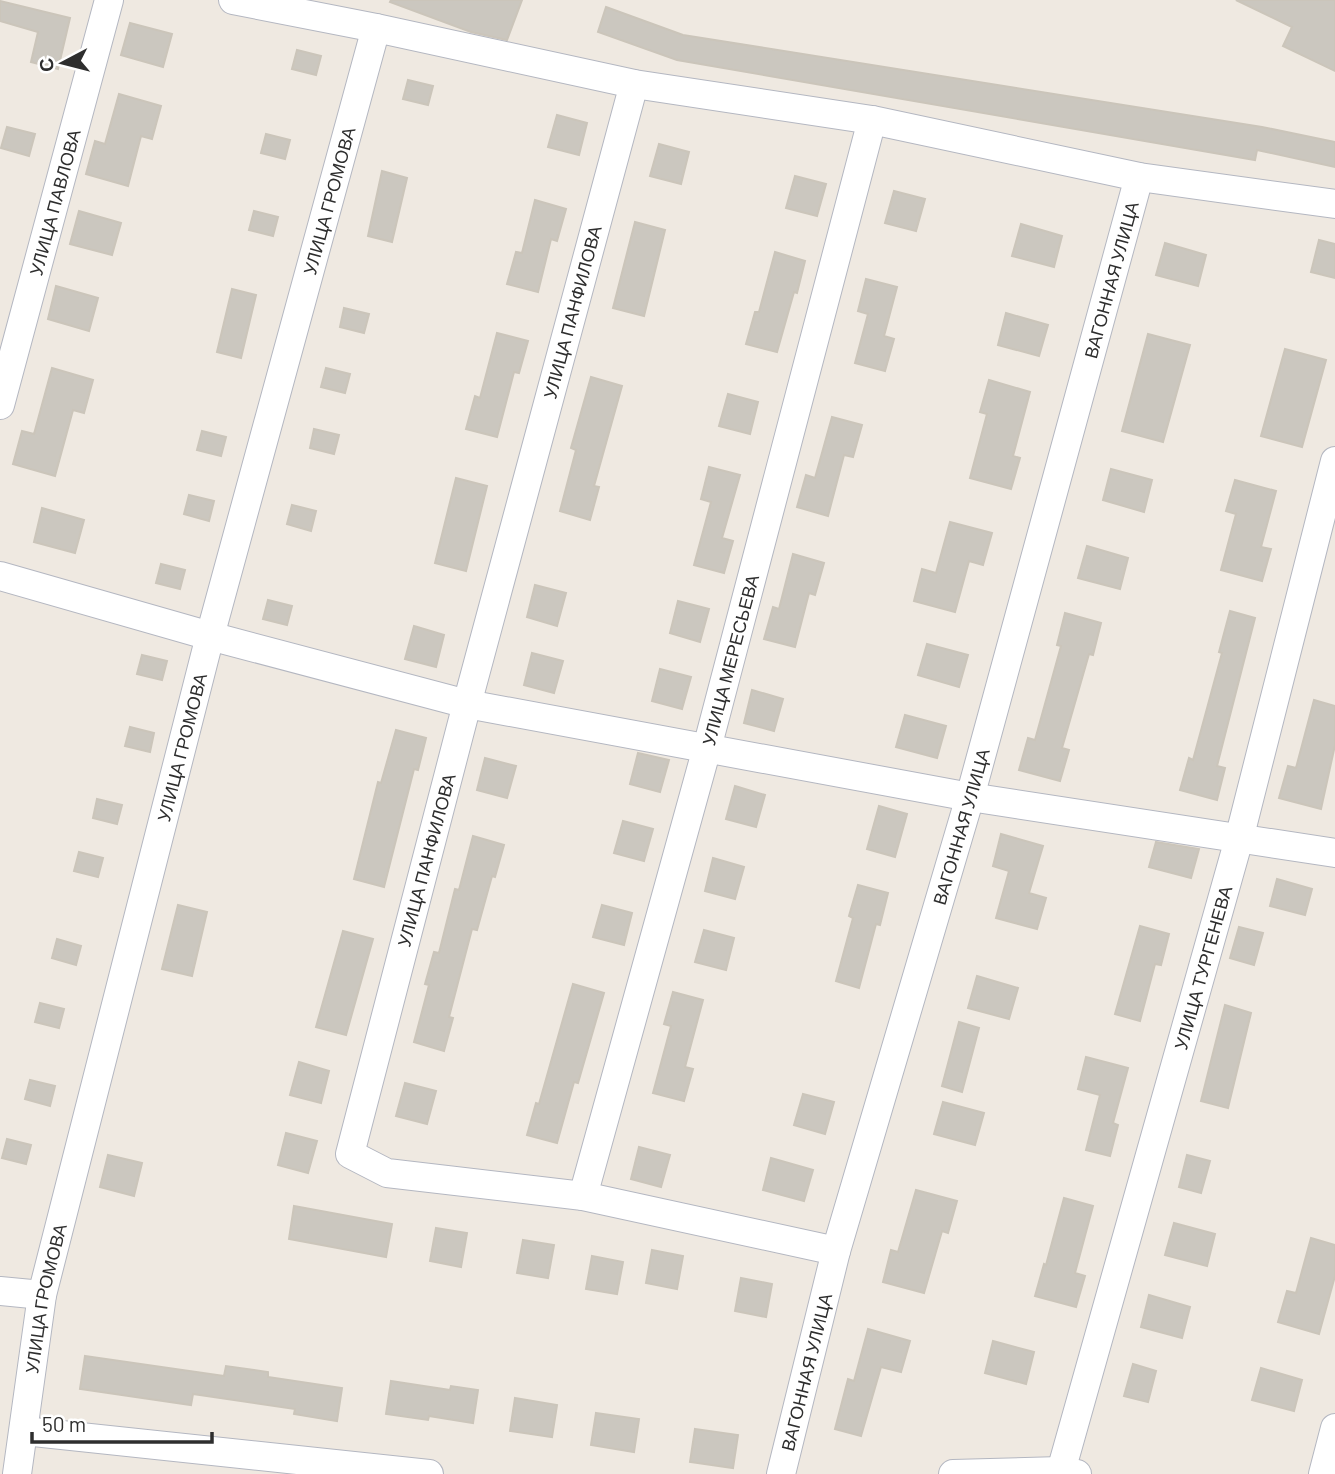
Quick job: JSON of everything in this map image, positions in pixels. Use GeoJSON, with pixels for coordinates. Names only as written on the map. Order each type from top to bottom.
{"type":"FeatureCollection","features":[{"type":"Feature","properties":{"kind":"street","name":"УЛИЦА ПАВЛОВА"},"geometry":{"type":"LineString","coordinates":[[0,405],[109,0]]}},
{"type":"Feature","properties":{"kind":"street"},"geometry":{"type":"LineString","coordinates":[[233,0],[634,84],[872,120],[1139,177],[1335,204]]}},
{"type":"Feature","properties":{"kind":"street","name":"УЛИЦА ГРОМОВА"},"geometry":{"type":"LineString","coordinates":[[17,1474],[42,1295],[209,636],[376,28]]}},
{"type":"Feature","properties":{"kind":"street","name":"УЛИЦА ПАНФИЛОВА"},"geometry":{"type":"LineString","coordinates":[[634,84],[467,704],[350,1154],[387,1173],[583,1196],[836,1251]]}},
{"type":"Feature","properties":{"kind":"street","name":"УЛИЦА МЕРЕСЬЕВА"},"geometry":{"type":"LineString","coordinates":[[583,1196],[707,748],[872,120]]}},
{"type":"Feature","properties":{"kind":"street","name":"ВАГОННАЯ УЛИЦА"},"geometry":{"type":"LineString","coordinates":[[781,1474],[836,1251],[970,797],[1139,177]]}},
{"type":"Feature","properties":{"kind":"street","name":"УЛИЦА ТУРГЕНЕВА"},"geometry":{"type":"LineString","coordinates":[[1069,1473],[1239,839],[1335,461]]}},
{"type":"Feature","properties":{"kind":"street"},"geometry":{"type":"LineString","coordinates":[[0,576],[209,636],[467,704],[970,797],[1335,853]]}},
{"type":"Feature","properties":{"kind":"street"},"geometry":{"type":"LineString","coordinates":[[0,1291],[42,1295]]}},
{"type":"Feature","properties":{"kind":"street"},"geometry":{"type":"LineString","coordinates":[[1323,1474],[1335,1428]]}},
{"type":"Feature","properties":{"kind":"street"},"geometry":{"type":"LineString","coordinates":[[24,1431],[429,1474]]}},
{"type":"Feature","properties":{"kind":"street"},"geometry":{"type":"LineString","coordinates":[[953,1474],[1069,1473]]}},
{"type":"Feature","properties":{"kind":"building"},"geometry":{"type":"Polygon","coordinates":[[[522,0],[507,40],[471,32],[390,2],[522,0]]]}},
{"type":"Feature","properties":{"kind":"building"},"geometry":{"type":"Polygon","coordinates":[[[1236,0],[1335,0],[1335,71],[1283,46],[1292,27],[1236,0]]]}},
{"type":"Feature","properties":{"kind":"building"},"geometry":{"type":"Polygon","coordinates":[[[0,1],[70,18],[58,69],[31,62],[38,32],[0,21],[0,1]]]}},
{"type":"Feature","properties":{"kind":"building"},"geometry":{"type":"Polygon","coordinates":[[[606,7],[683,35],[1262,127],[1335,142],[1335,167],[1257,150],[1255,160],[677,60],[598,32],[606,7]]]}},
{"type":"Feature","properties":{"kind":"building"},"geometry":{"type":"Polygon","coordinates":[[[130,23],[172,34],[163,67],[121,55],[130,23]]]}},
{"type":"Feature","properties":{"kind":"building"},"geometry":{"type":"Polygon","coordinates":[[[297,50],[321,56],[316,75],[292,69],[297,50]]]}},
{"type":"Feature","properties":{"kind":"building"},"geometry":{"type":"Polygon","coordinates":[[[408,80],[433,86],[428,105],[403,99],[408,80]]]}},
{"type":"Feature","properties":{"kind":"building"},"geometry":{"type":"Polygon","coordinates":[[[119,94],[161,106],[152,139],[141,136],[128,186],[86,174],[95,141],[105,144],[119,94]]]}},
{"type":"Feature","properties":{"kind":"building"},"geometry":{"type":"Polygon","coordinates":[[[557,115],[587,123],[579,155],[548,147],[557,115]]]}},
{"type":"Feature","properties":{"kind":"building"},"geometry":{"type":"Polygon","coordinates":[[[7,127],[35,134],[29,156],[1,148],[7,127]]]}},
{"type":"Feature","properties":{"kind":"building"},"geometry":{"type":"Polygon","coordinates":[[[266,134],[290,140],[285,159],[261,153],[266,134]]]}},
{"type":"Feature","properties":{"kind":"building"},"geometry":{"type":"Polygon","coordinates":[[[659,144],[689,152],[681,184],[650,176],[659,144]]]}},
{"type":"Feature","properties":{"kind":"building"},"geometry":{"type":"Polygon","coordinates":[[[382,171],[407,178],[392,242],[368,236],[382,171]]]}},
{"type":"Feature","properties":{"kind":"building"},"geometry":{"type":"Polygon","coordinates":[[[795,176],[826,184],[817,216],[786,208],[795,176]]]}},
{"type":"Feature","properties":{"kind":"building"},"geometry":{"type":"Polygon","coordinates":[[[894,191],[925,199],[916,231],[885,223],[894,191]]]}},
{"type":"Feature","properties":{"kind":"building"},"geometry":{"type":"Polygon","coordinates":[[[535,200],[566,209],[557,241],[551,239],[538,292],[507,284],[516,252],[522,253],[535,200]]]}},
{"type":"Feature","properties":{"kind":"building"},"geometry":{"type":"Polygon","coordinates":[[[79,211],[121,223],[112,255],[70,244],[79,211]]]}},
{"type":"Feature","properties":{"kind":"building"},"geometry":{"type":"Polygon","coordinates":[[[254,211],[278,217],[273,236],[249,230],[254,211]]]}},
{"type":"Feature","properties":{"kind":"building"},"geometry":{"type":"Polygon","coordinates":[[[635,222],[665,230],[644,316],[613,308],[635,222]]]}},
{"type":"Feature","properties":{"kind":"building"},"geometry":{"type":"Polygon","coordinates":[[[1021,224],[1062,236],[1054,267],[1012,256],[1021,224]]]}},
{"type":"Feature","properties":{"kind":"building"},"geometry":{"type":"Polygon","coordinates":[[[1319,240],[1335,244],[1335,278],[1311,272],[1319,240]]]}},
{"type":"Feature","properties":{"kind":"building"},"geometry":{"type":"Polygon","coordinates":[[[1165,243],[1206,255],[1198,286],[1156,275],[1165,243]]]}},
{"type":"Feature","properties":{"kind":"building"},"geometry":{"type":"Polygon","coordinates":[[[775,252],[805,261],[777,352],[746,344],[755,312],[759,312],[775,252]]]}},
{"type":"Feature","properties":{"kind":"building"},"geometry":{"type":"Polygon","coordinates":[[[866,279],[897,287],[884,336],[894,339],[885,371],[855,363],[868,314],[858,311],[866,279]]]}},
{"type":"Feature","properties":{"kind":"building"},"geometry":{"type":"Polygon","coordinates":[[[56,286],[98,298],[89,331],[48,319],[56,286]]]}},
{"type":"Feature","properties":{"kind":"building"},"geometry":{"type":"Polygon","coordinates":[[[232,289],[256,295],[241,358],[217,352],[232,289]]]}},
{"type":"Feature","properties":{"kind":"building"},"geometry":{"type":"Polygon","coordinates":[[[344,308],[369,314],[364,333],[340,327],[344,308]]]}},
{"type":"Feature","properties":{"kind":"building"},"geometry":{"type":"Polygon","coordinates":[[[1006,313],[1048,325],[1039,356],[998,345],[1006,313]]]}},
{"type":"Feature","properties":{"kind":"building"},"geometry":{"type":"Polygon","coordinates":[[[497,333],[528,341],[519,373],[514,372],[497,437],[466,429],[475,396],[480,398],[497,333]]]}},
{"type":"Feature","properties":{"kind":"building"},"geometry":{"type":"Polygon","coordinates":[[[1148,334],[1190,345],[1163,442],[1122,431],[1148,334]]]}},
{"type":"Feature","properties":{"kind":"building"},"geometry":{"type":"Polygon","coordinates":[[[1285,349],[1326,360],[1302,447],[1261,436],[1285,349]]]}},
{"type":"Feature","properties":{"kind":"building"},"geometry":{"type":"Polygon","coordinates":[[[52,368],[93,380],[84,413],[73,410],[55,476],[13,464],[22,431],[34,434],[52,368]]]}},
{"type":"Feature","properties":{"kind":"building"},"geometry":{"type":"Polygon","coordinates":[[[326,368],[350,374],[345,393],[321,387],[326,368]]]}},
{"type":"Feature","properties":{"kind":"building"},"geometry":{"type":"Polygon","coordinates":[[[591,377],[622,386],[594,486],[599,487],[590,520],[560,511],[576,450],[571,448],[591,377]]]}},
{"type":"Feature","properties":{"kind":"building"},"geometry":{"type":"Polygon","coordinates":[[[989,380],[1030,392],[1013,456],[1020,458],[1011,489],[970,478],[987,414],[980,412],[989,380]]]}},
{"type":"Feature","properties":{"kind":"building"},"geometry":{"type":"Polygon","coordinates":[[[728,394],[758,402],[750,434],[719,426],[728,394]]]}},
{"type":"Feature","properties":{"kind":"building"},"geometry":{"type":"Polygon","coordinates":[[[832,417],[862,425],[853,457],[844,455],[828,516],[797,507],[806,475],[815,478],[832,417]]]}},
{"type":"Feature","properties":{"kind":"building"},"geometry":{"type":"Polygon","coordinates":[[[314,429],[339,435],[334,454],[310,448],[314,429]]]}},
{"type":"Feature","properties":{"kind":"building"},"geometry":{"type":"Polygon","coordinates":[[[202,431],[226,437],[221,456],[197,450],[202,431]]]}},
{"type":"Feature","properties":{"kind":"building"},"geometry":{"type":"Polygon","coordinates":[[[709,467],[740,475],[722,538],[733,541],[724,573],[694,565],[711,502],[701,499],[709,467]]]}},
{"type":"Feature","properties":{"kind":"building"},"geometry":{"type":"Polygon","coordinates":[[[1111,469],[1152,480],[1144,512],[1103,500],[1111,469]]]}},
{"type":"Feature","properties":{"kind":"building"},"geometry":{"type":"Polygon","coordinates":[[[456,478],[487,486],[466,571],[435,563],[456,478]]]}},
{"type":"Feature","properties":{"kind":"building"},"geometry":{"type":"Polygon","coordinates":[[[1235,480],[1276,491],[1261,547],[1271,549],[1262,581],[1221,570],[1236,514],[1226,511],[1235,480]]]}},
{"type":"Feature","properties":{"kind":"building"},"geometry":{"type":"Polygon","coordinates":[[[189,495],[214,501],[209,521],[184,514],[189,495]]]}},
{"type":"Feature","properties":{"kind":"building"},"geometry":{"type":"Polygon","coordinates":[[[292,505],[316,511],[311,531],[287,524],[292,505]]]}},
{"type":"Feature","properties":{"kind":"building"},"geometry":{"type":"Polygon","coordinates":[[[42,508],[84,520],[75,553],[34,542],[42,508]]]}},
{"type":"Feature","properties":{"kind":"building"},"geometry":{"type":"Polygon","coordinates":[[[950,522],[992,533],[983,565],[969,561],[955,612],[914,601],[922,569],[936,573],[950,522]]]}},
{"type":"Feature","properties":{"kind":"building"},"geometry":{"type":"Polygon","coordinates":[[[1087,546],[1128,558],[1120,589],[1078,578],[1087,546]]]}},
{"type":"Feature","properties":{"kind":"building"},"geometry":{"type":"Polygon","coordinates":[[[793,554],[824,563],[815,595],[809,593],[795,647],[764,639],[773,607],[779,609],[793,554]]]}},
{"type":"Feature","properties":{"kind":"building"},"geometry":{"type":"Polygon","coordinates":[[[161,564],[185,570],[180,589],[156,583],[161,564]]]}},
{"type":"Feature","properties":{"kind":"building"},"geometry":{"type":"Polygon","coordinates":[[[535,585],[566,593],[557,626],[527,617],[535,585]]]}},
{"type":"Feature","properties":{"kind":"building"},"geometry":{"type":"Polygon","coordinates":[[[268,600],[292,606],[287,625],[263,619],[268,600]]]}},
{"type":"Feature","properties":{"kind":"building"},"geometry":{"type":"Polygon","coordinates":[[[678,601],[709,609],[700,642],[670,633],[678,601]]]}},
{"type":"Feature","properties":{"kind":"building"},"geometry":{"type":"Polygon","coordinates":[[[1230,611],[1255,618],[1217,766],[1225,768],[1217,800],[1180,790],[1189,758],[1193,760],[1222,653],[1219,652],[1230,611]]]}},
{"type":"Feature","properties":{"kind":"building"},"geometry":{"type":"Polygon","coordinates":[[[1065,613],[1101,623],[1093,655],[1089,654],[1062,748],[1069,750],[1060,781],[1019,770],[1028,738],[1035,740],[1061,646],[1057,645],[1065,613]]]}},
{"type":"Feature","properties":{"kind":"building"},"geometry":{"type":"Polygon","coordinates":[[[414,626],[444,635],[436,667],[405,659],[414,626]]]}},
{"type":"Feature","properties":{"kind":"building"},"geometry":{"type":"Polygon","coordinates":[[[927,644],[968,655],[959,687],[918,675],[927,644]]]}},
{"type":"Feature","properties":{"kind":"building"},"geometry":{"type":"Polygon","coordinates":[[[532,653],[563,661],[554,693],[524,685],[532,653]]]}},
{"type":"Feature","properties":{"kind":"building"},"geometry":{"type":"Polygon","coordinates":[[[142,655],[167,661],[162,680],[137,674],[142,655]]]}},
{"type":"Feature","properties":{"kind":"building"},"geometry":{"type":"Polygon","coordinates":[[[660,669],[691,677],[682,709],[652,701],[660,669]]]}},
{"type":"Feature","properties":{"kind":"building"},"geometry":{"type":"Polygon","coordinates":[[[752,690],[783,699],[774,731],[744,723],[752,690]]]}},
{"type":"Feature","properties":{"kind":"building"},"geometry":{"type":"Polygon","coordinates":[[[1314,700],[1335,706],[1335,745],[1321,809],[1279,798],[1288,766],[1296,768],[1314,700]]]}},
{"type":"Feature","properties":{"kind":"building"},"geometry":{"type":"Polygon","coordinates":[[[905,715],[946,726],[937,758],[896,747],[905,715]]]}},
{"type":"Feature","properties":{"kind":"building"},"geometry":{"type":"Polygon","coordinates":[[[130,727],[154,733],[150,752],[125,746],[130,727]]]}},
{"type":"Feature","properties":{"kind":"building"},"geometry":{"type":"Polygon","coordinates":[[[396,730],[426,738],[418,770],[414,769],[384,887],[354,879],[378,782],[381,783],[396,730]]]}},
{"type":"Feature","properties":{"kind":"building"},"geometry":{"type":"Polygon","coordinates":[[[638,753],[669,760],[660,792],[630,784],[638,753]]]}},
{"type":"Feature","properties":{"kind":"building"},"geometry":{"type":"Polygon","coordinates":[[[485,758],[516,766],[507,798],[477,790],[485,758]]]}},
{"type":"Feature","properties":{"kind":"building"},"geometry":{"type":"Polygon","coordinates":[[[735,786],[765,795],[756,827],[726,819],[735,786]]]}},
{"type":"Feature","properties":{"kind":"building"},"geometry":{"type":"Polygon","coordinates":[[[97,799],[122,805],[117,824],[93,818],[97,799]]]}},
{"type":"Feature","properties":{"kind":"building"},"geometry":{"type":"Polygon","coordinates":[[[879,806],[907,814],[895,857],[867,849],[879,806]]]}},
{"type":"Feature","properties":{"kind":"building"},"geometry":{"type":"Polygon","coordinates":[[[623,821],[653,829],[644,861],[614,853],[623,821]]]}},
{"type":"Feature","properties":{"kind":"building"},"geometry":{"type":"Polygon","coordinates":[[[1001,834],[1043,846],[1029,893],[1046,898],[1037,929],[996,918],[1009,871],[993,866],[1001,834]]]}},
{"type":"Feature","properties":{"kind":"building"},"geometry":{"type":"Polygon","coordinates":[[[473,836],[504,845],[477,930],[472,929],[449,1017],[453,1018],[444,1051],[414,1042],[429,985],[425,984],[434,952],[439,953],[455,889],[459,890],[473,836]]]}},
{"type":"Feature","properties":{"kind":"building"},"geometry":{"type":"Polygon","coordinates":[[[1156,842],[1199,849],[1191,878],[1149,867],[1156,842]]]}},
{"type":"Feature","properties":{"kind":"building"},"geometry":{"type":"Polygon","coordinates":[[[79,852],[103,858],[98,877],[74,871],[79,852]]]}},
{"type":"Feature","properties":{"kind":"building"},"geometry":{"type":"Polygon","coordinates":[[[713,858],[744,867],[735,899],[705,891],[713,858]]]}},
{"type":"Feature","properties":{"kind":"building"},"geometry":{"type":"Polygon","coordinates":[[[1277,879],[1312,889],[1305,915],[1270,906],[1277,879]]]}},
{"type":"Feature","properties":{"kind":"building"},"geometry":{"type":"Polygon","coordinates":[[[858,885],[888,893],[880,925],[876,924],[859,988],[836,981],[853,918],[849,916],[858,885]]]}},
{"type":"Feature","properties":{"kind":"building"},"geometry":{"type":"Polygon","coordinates":[[[178,905],[207,912],[192,976],[162,969],[178,905]]]}},
{"type":"Feature","properties":{"kind":"building"},"geometry":{"type":"Polygon","coordinates":[[[602,905],[632,913],[624,945],[593,937],[602,905]]]}},
{"type":"Feature","properties":{"kind":"building"},"geometry":{"type":"Polygon","coordinates":[[[1140,926],[1169,934],[1161,965],[1155,964],[1140,1021],[1115,1014],[1140,926]]]}},
{"type":"Feature","properties":{"kind":"building"},"geometry":{"type":"Polygon","coordinates":[[[1239,927],[1263,933],[1254,965],[1230,958],[1239,927]]]}},
{"type":"Feature","properties":{"kind":"building"},"geometry":{"type":"Polygon","coordinates":[[[704,930],[734,938],[726,970],[695,962],[704,930]]]}},
{"type":"Feature","properties":{"kind":"building"},"geometry":{"type":"Polygon","coordinates":[[[343,931],[373,939],[346,1035],[316,1027],[343,931]]]}},
{"type":"Feature","properties":{"kind":"building"},"geometry":{"type":"Polygon","coordinates":[[[57,939],[81,946],[76,965],[52,958],[57,939]]]}},
{"type":"Feature","properties":{"kind":"building"},"geometry":{"type":"Polygon","coordinates":[[[977,976],[1018,988],[1009,1019],[968,1008],[977,976]]]}},
{"type":"Feature","properties":{"kind":"building"},"geometry":{"type":"Polygon","coordinates":[[[573,984],[604,993],[557,1143],[527,1135],[536,1103],[539,1104],[573,984]]]}},
{"type":"Feature","properties":{"kind":"building"},"geometry":{"type":"Polygon","coordinates":[[[673,992],[703,1000],[685,1067],[693,1069],[684,1101],[653,1093],[671,1026],[664,1024],[673,992]]]}},
{"type":"Feature","properties":{"kind":"building"},"geometry":{"type":"Polygon","coordinates":[[[40,1003],[64,1009],[59,1028],[35,1022],[40,1003]]]}},
{"type":"Feature","properties":{"kind":"building"},"geometry":{"type":"Polygon","coordinates":[[[1225,1005],[1251,1013],[1228,1108],[1201,1101],[1225,1005]]]}},
{"type":"Feature","properties":{"kind":"building"},"geometry":{"type":"Polygon","coordinates":[[[959,1022],[979,1028],[962,1092],[942,1086],[959,1022]]]}},
{"type":"Feature","properties":{"kind":"building"},"geometry":{"type":"Polygon","coordinates":[[[1086,1057],[1128,1068],[1113,1123],[1118,1125],[1110,1156],[1086,1150],[1100,1095],[1078,1089],[1086,1057]]]}},
{"type":"Feature","properties":{"kind":"building"},"geometry":{"type":"Polygon","coordinates":[[[299,1062],[329,1071],[321,1103],[290,1095],[299,1062]]]}},
{"type":"Feature","properties":{"kind":"building"},"geometry":{"type":"Polygon","coordinates":[[[30,1080],[55,1086],[50,1106],[25,1099],[30,1080]]]}},
{"type":"Feature","properties":{"kind":"building"},"geometry":{"type":"Polygon","coordinates":[[[405,1083],[436,1091],[427,1124],[396,1116],[405,1083]]]}},
{"type":"Feature","properties":{"kind":"building"},"geometry":{"type":"Polygon","coordinates":[[[803,1094],[834,1102],[825,1134],[794,1125],[803,1094]]]}},
{"type":"Feature","properties":{"kind":"building"},"geometry":{"type":"Polygon","coordinates":[[[943,1102],[984,1113],[975,1145],[934,1134],[943,1102]]]}},
{"type":"Feature","properties":{"kind":"building"},"geometry":{"type":"Polygon","coordinates":[[[286,1133],[317,1141],[308,1173],[278,1165],[286,1133]]]}},
{"type":"Feature","properties":{"kind":"building"},"geometry":{"type":"Polygon","coordinates":[[[7,1139],[31,1145],[26,1164],[2,1158],[7,1139]]]}},
{"type":"Feature","properties":{"kind":"building"},"geometry":{"type":"Polygon","coordinates":[[[639,1147],[670,1155],[661,1187],[631,1179],[639,1147]]]}},
{"type":"Feature","properties":{"kind":"building"},"geometry":{"type":"Polygon","coordinates":[[[108,1155],[142,1163],[134,1196],[100,1187],[108,1155]]]}},
{"type":"Feature","properties":{"kind":"building"},"geometry":{"type":"Polygon","coordinates":[[[1187,1155],[1210,1161],[1201,1193],[1179,1187],[1187,1155]]]}},
{"type":"Feature","properties":{"kind":"building"},"geometry":{"type":"Polygon","coordinates":[[[771,1158],[813,1170],[804,1201],[763,1190],[771,1158]]]}},
{"type":"Feature","properties":{"kind":"building"},"geometry":{"type":"Polygon","coordinates":[[[916,1190],[957,1201],[948,1233],[942,1231],[924,1293],[883,1282],[891,1250],[898,1252],[916,1190]]]}},
{"type":"Feature","properties":{"kind":"building"},"geometry":{"type":"Polygon","coordinates":[[[1064,1198],[1093,1206],[1075,1273],[1085,1276],[1076,1307],[1035,1296],[1064,1198]]]}},
{"type":"Feature","properties":{"kind":"building"},"geometry":{"type":"Polygon","coordinates":[[[294,1206],[392,1224],[386,1257],[289,1239],[294,1206]]]}},
{"type":"Feature","properties":{"kind":"building"},"geometry":{"type":"Polygon","coordinates":[[[1174,1223],[1215,1234],[1207,1266],[1165,1255],[1174,1223]]]}},
{"type":"Feature","properties":{"kind":"building"},"geometry":{"type":"Polygon","coordinates":[[[436,1228],[467,1233],[461,1267],[430,1261],[436,1228]]]}},
{"type":"Feature","properties":{"kind":"building"},"geometry":{"type":"Polygon","coordinates":[[[1311,1238],[1335,1245],[1335,1276],[1319,1334],[1278,1322],[1287,1291],[1296,1293],[1311,1238]]]}},
{"type":"Feature","properties":{"kind":"building"},"geometry":{"type":"Polygon","coordinates":[[[523,1240],[554,1245],[548,1278],[517,1273],[523,1240]]]}},
{"type":"Feature","properties":{"kind":"building"},"geometry":{"type":"Polygon","coordinates":[[[652,1250],[683,1256],[677,1289],[646,1283],[652,1250]]]}},
{"type":"Feature","properties":{"kind":"building"},"geometry":{"type":"Polygon","coordinates":[[[592,1256],[623,1262],[617,1294],[586,1289],[592,1256]]]}},
{"type":"Feature","properties":{"kind":"building"},"geometry":{"type":"Polygon","coordinates":[[[741,1278],[772,1284],[766,1317],[735,1311],[741,1278]]]}},
{"type":"Feature","properties":{"kind":"building"},"geometry":{"type":"Polygon","coordinates":[[[1149,1295],[1190,1307],[1182,1338],[1141,1327],[1149,1295]]]}},
{"type":"Feature","properties":{"kind":"building"},"geometry":{"type":"Polygon","coordinates":[[[868,1329],[910,1341],[901,1372],[881,1367],[861,1436],[835,1429],[848,1379],[854,1381],[868,1329]]]}},
{"type":"Feature","properties":{"kind":"building"},"geometry":{"type":"Polygon","coordinates":[[[993,1341],[1034,1352],[1026,1384],[985,1373],[993,1341]]]}},
{"type":"Feature","properties":{"kind":"building"},"geometry":{"type":"Polygon","coordinates":[[[85,1356],[224,1376],[226,1366],[268,1372],[268,1377],[342,1388],[337,1421],[294,1414],[295,1409],[193,1394],[191,1405],[80,1389],[85,1356]]]}},
{"type":"Feature","properties":{"kind":"building"},"geometry":{"type":"Polygon","coordinates":[[[1133,1364],[1156,1371],[1148,1402],[1124,1396],[1133,1364]]]}},
{"type":"Feature","properties":{"kind":"building"},"geometry":{"type":"Polygon","coordinates":[[[1261,1368],[1302,1380],[1294,1411],[1252,1400],[1261,1368]]]}},
{"type":"Feature","properties":{"kind":"building"},"geometry":{"type":"Polygon","coordinates":[[[391,1381],[450,1390],[451,1386],[478,1390],[473,1423],[429,1416],[428,1420],[386,1414],[391,1381]]]}},
{"type":"Feature","properties":{"kind":"building"},"geometry":{"type":"Polygon","coordinates":[[[515,1398],[557,1405],[552,1437],[510,1431],[515,1398]]]}},
{"type":"Feature","properties":{"kind":"building"},"geometry":{"type":"Polygon","coordinates":[[[596,1413],[639,1419],[634,1452],[591,1445],[596,1413]]]}},
{"type":"Feature","properties":{"kind":"building"},"geometry":{"type":"Polygon","coordinates":[[[695,1429],[738,1435],[733,1468],[690,1462],[695,1429]]]}}]}
